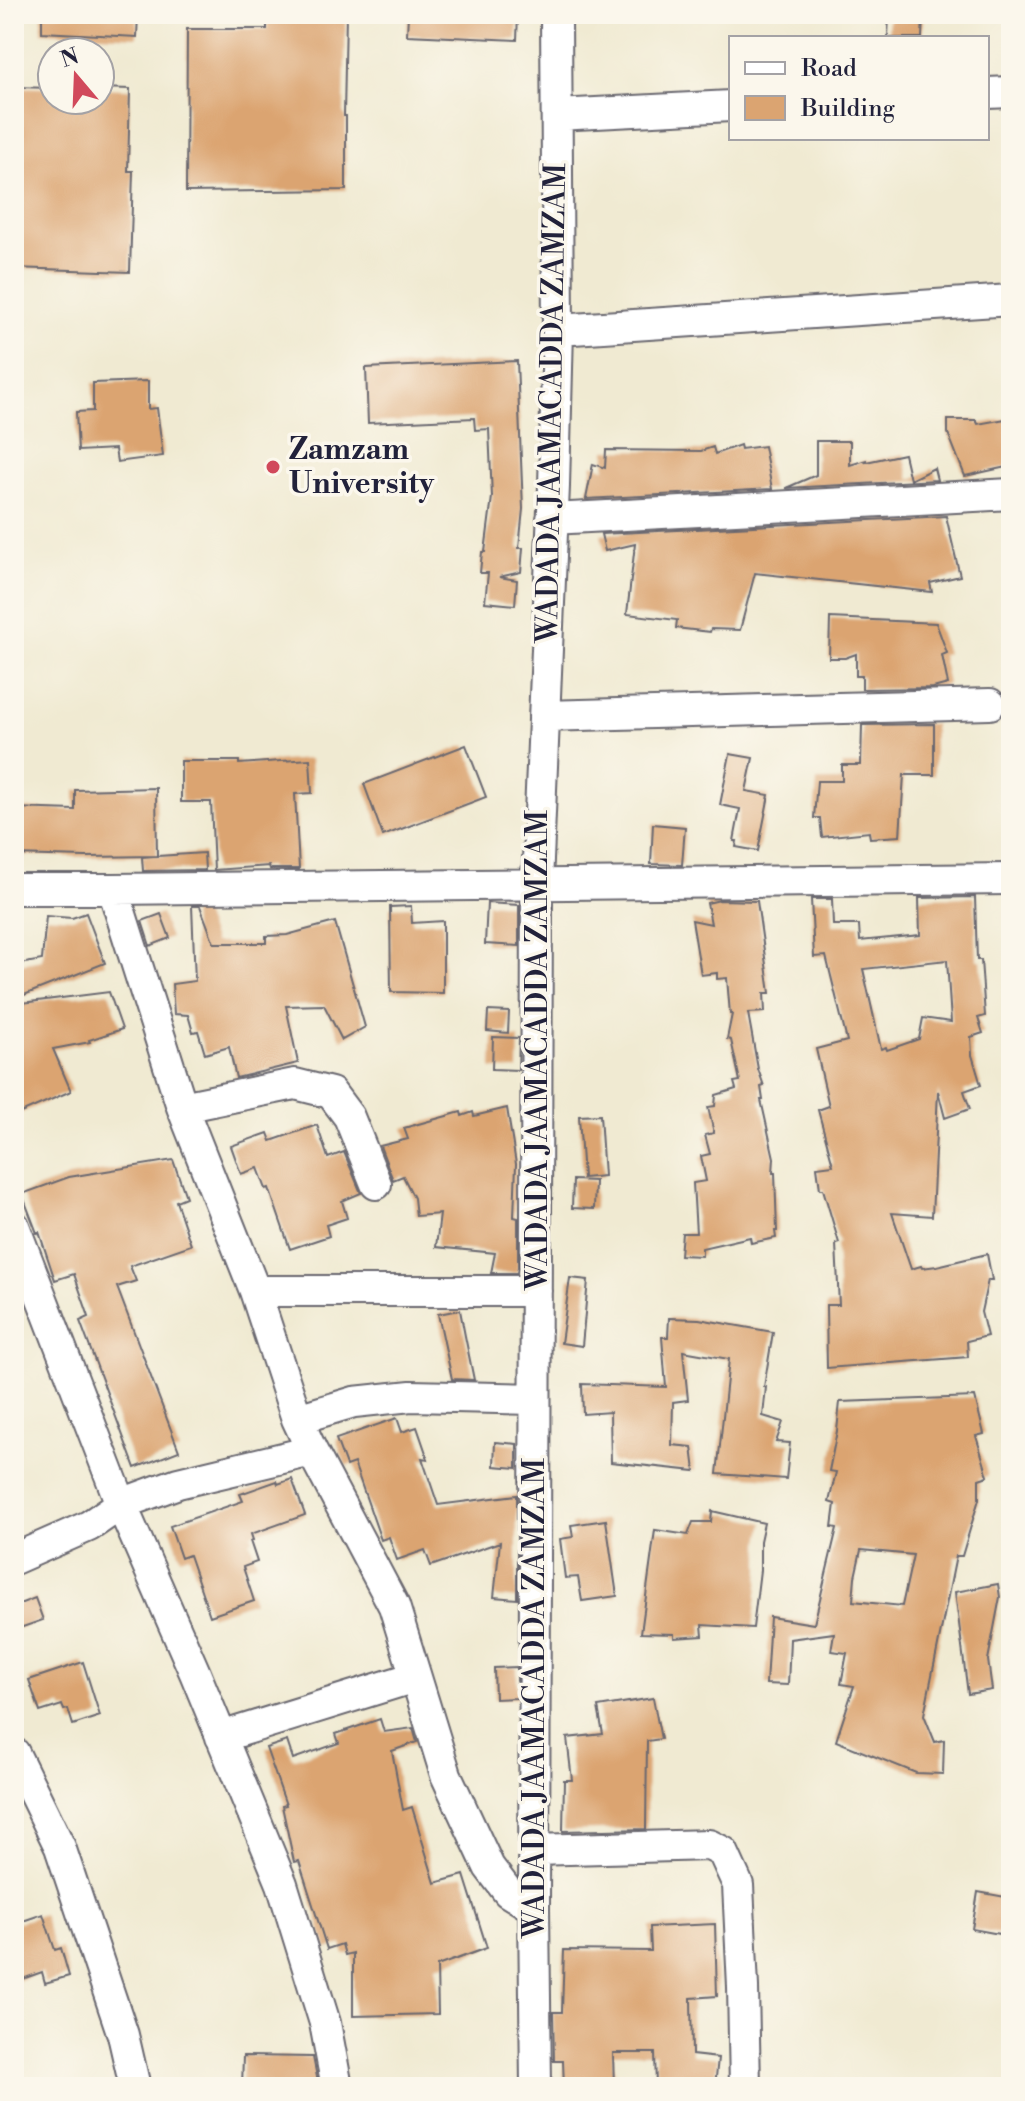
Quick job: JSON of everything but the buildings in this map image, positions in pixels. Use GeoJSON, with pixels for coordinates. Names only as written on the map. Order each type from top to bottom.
{"type":"FeatureCollection","features":[{"type":"Feature","properties":{"kind":"street","name":"WADADA JAAMACADDA ZAMZAM"},"geometry":{"type":"LineString","coordinates":[[536,2087],[537,883],[558,330],[556,14]]}},
{"type":"Feature","properties":{"kind":"street"},"geometry":{"type":"LineString","coordinates":[[989,93],[1011,92]]}},
{"type":"Feature","properties":{"kind":"street"},"geometry":{"type":"LineString","coordinates":[[557,115],[729,106]]}},
{"type":"Feature","properties":{"kind":"street"},"geometry":{"type":"LineString","coordinates":[[558,330],[1011,300]]}},
{"type":"Feature","properties":{"kind":"street"},"geometry":{"type":"LineString","coordinates":[[552,519],[1011,494]]}},
{"type":"Feature","properties":{"kind":"street"},"geometry":{"type":"LineString","coordinates":[[544,716],[990,704]]}},
{"type":"Feature","properties":{"kind":"street"},"geometry":{"type":"LineString","coordinates":[[14,889],[1011,879]]}},
{"type":"Feature","properties":{"kind":"street"},"geometry":{"type":"LineString","coordinates":[[113,889],[182,1107],[255,1291],[297,1419],[394,1606],[446,1775],[489,1867],[508,1892],[534,1908]]}},
{"type":"Feature","properties":{"kind":"street"},"geometry":{"type":"LineString","coordinates":[[182,1107],[295,1084],[331,1093],[349,1117],[376,1184]]}},
{"type":"Feature","properties":{"kind":"street"},"geometry":{"type":"LineString","coordinates":[[14,1226],[121,1504],[282,1884],[325,2023],[337,2087]]}},
{"type":"Feature","properties":{"kind":"street"},"geometry":{"type":"LineString","coordinates":[[255,1291],[536,1291]]}},
{"type":"Feature","properties":{"kind":"street"},"geometry":{"type":"LineString","coordinates":[[297,1419],[354,1402],[411,1396],[535,1399]]}},
{"type":"Feature","properties":{"kind":"street"},"geometry":{"type":"LineString","coordinates":[[14,1559],[89,1526],[121,1504],[178,1483],[312,1451]]}},
{"type":"Feature","properties":{"kind":"street"},"geometry":{"type":"LineString","coordinates":[[221,1737],[415,1677]]}},
{"type":"Feature","properties":{"kind":"street"},"geometry":{"type":"LineString","coordinates":[[14,1753],[60,1847],[123,2035],[135,2087]]}},
{"type":"Feature","properties":{"kind":"street"},"geometry":{"type":"LineString","coordinates":[[534,1850],[709,1845],[723,1852],[738,1885],[745,2087]]}},
{"type":"Feature","properties":{"kind":"place","name":"Zamzam University"},"geometry":{"type":"Point","coordinates":[273,467]}}]}
